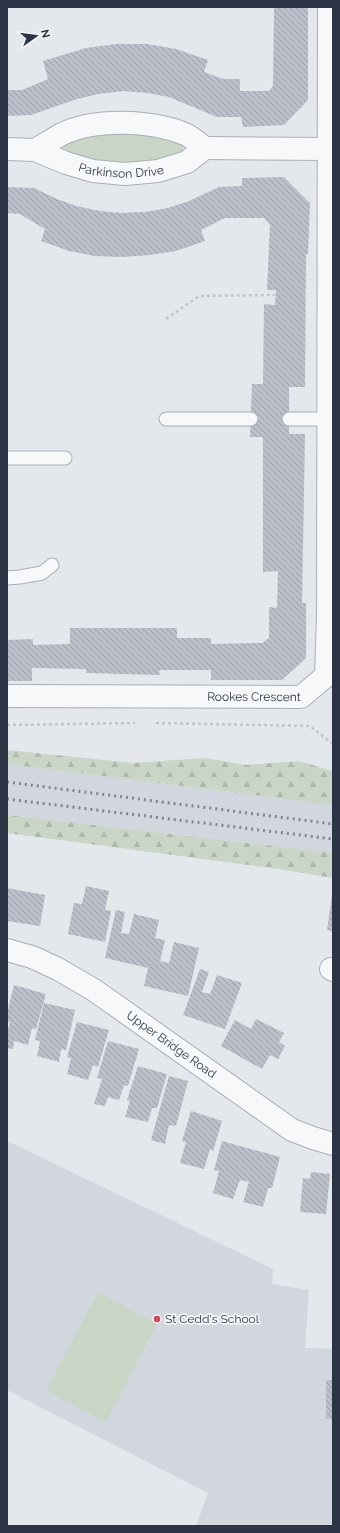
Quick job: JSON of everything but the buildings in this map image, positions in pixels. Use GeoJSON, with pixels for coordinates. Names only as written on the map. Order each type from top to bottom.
{"type":"FeatureCollection","features":[{"type":"Feature","properties":{"kind":"street","name":"Rookes Crescent"},"geometry":{"type":"LineString","coordinates":[[7,696],[301,697],[326,676],[328,617],[331,149],[329,7]]}},
{"type":"Feature","properties":{"kind":"street"},"geometry":{"type":"LineString","coordinates":[[35,150],[63,134],[95,124],[125,123],[158,125],[186,135],[205,148],[331,149]]}},
{"type":"Feature","properties":{"kind":"street","name":"Parkinson Drive"},"geometry":{"type":"LineString","coordinates":[[7,149],[35,150],[66,163],[93,171],[125,174],[158,171],[186,162],[205,148]]}},
{"type":"Feature","properties":{"kind":"street","name":"Upper Bridge Road"},"geometry":{"type":"LineString","coordinates":[[7,950],[32,957],[58,968],[88,986],[292,1130],[333,1144]]}},
{"type":"Feature","properties":{"kind":"lane"},"geometry":{"type":"LineString","coordinates":[[166,419],[251,419]]}},
{"type":"Feature","properties":{"kind":"lane"},"geometry":{"type":"LineString","coordinates":[[289,419],[329,420]]}},
{"type":"Feature","properties":{"kind":"lane"},"geometry":{"type":"LineString","coordinates":[[7,458],[65,458]]}},
{"type":"Feature","properties":{"kind":"lane"},"geometry":{"type":"LineString","coordinates":[[7,578],[42,573],[52,565]]}},
{"type":"Feature","properties":{"kind":"path"},"geometry":{"type":"LineString","coordinates":[[166,319],[199,296],[275,295]]}},
{"type":"Feature","properties":{"kind":"path"},"geometry":{"type":"LineString","coordinates":[[7,725],[136,723]]}},
{"type":"Feature","properties":{"kind":"path"},"geometry":{"type":"LineString","coordinates":[[152,723],[310,726],[333,744]]}},
{"type":"Feature","properties":{"kind":"shaded area"},"geometry":{"type":"Polygon","coordinates":[[[7,764],[333,805],[333,853],[7,815],[7,764]]]}},
{"type":"Feature","properties":{"kind":"shaded area","name":"St Cedd's School"},"geometry":{"type":"Polygon","coordinates":[[[7,1141],[273,1269],[272,1284],[309,1290],[305,1348],[333,1349],[333,1526],[196,1526],[208,1493],[7,1390],[7,1141]]]}},
{"type":"Feature","properties":{"kind":"green space"},"geometry":{"type":"Polygon","coordinates":[[[143,132],[183,144],[183,151],[154,161],[124,165],[98,162],[64,152],[63,146],[84,137],[103,134],[143,132]]]}},
{"type":"Feature","properties":{"kind":"green space"},"geometry":{"type":"Polygon","coordinates":[[[7,750],[133,763],[205,758],[247,765],[299,761],[333,771],[333,805],[7,764],[7,750]]]}},
{"type":"Feature","properties":{"kind":"green space"},"geometry":{"type":"Polygon","coordinates":[[[7,815],[333,853],[333,878],[279,869],[7,833],[7,815]]]}},
{"type":"Feature","properties":{"kind":"green space"},"geometry":{"type":"Polygon","coordinates":[[[98,1292],[157,1324],[106,1422],[46,1391],[98,1292]]]}},
{"type":"Feature","properties":{"kind":"railway"},"geometry":{"type":"LineString","coordinates":[[7,782],[333,824]]}},
{"type":"Feature","properties":{"kind":"railway"},"geometry":{"type":"LineString","coordinates":[[7,799],[333,839]]}},
{"type":"Feature","properties":{"kind":"place","name":"St Cedd's School"},"geometry":{"type":"Point","coordinates":[157,1319]}}]}
